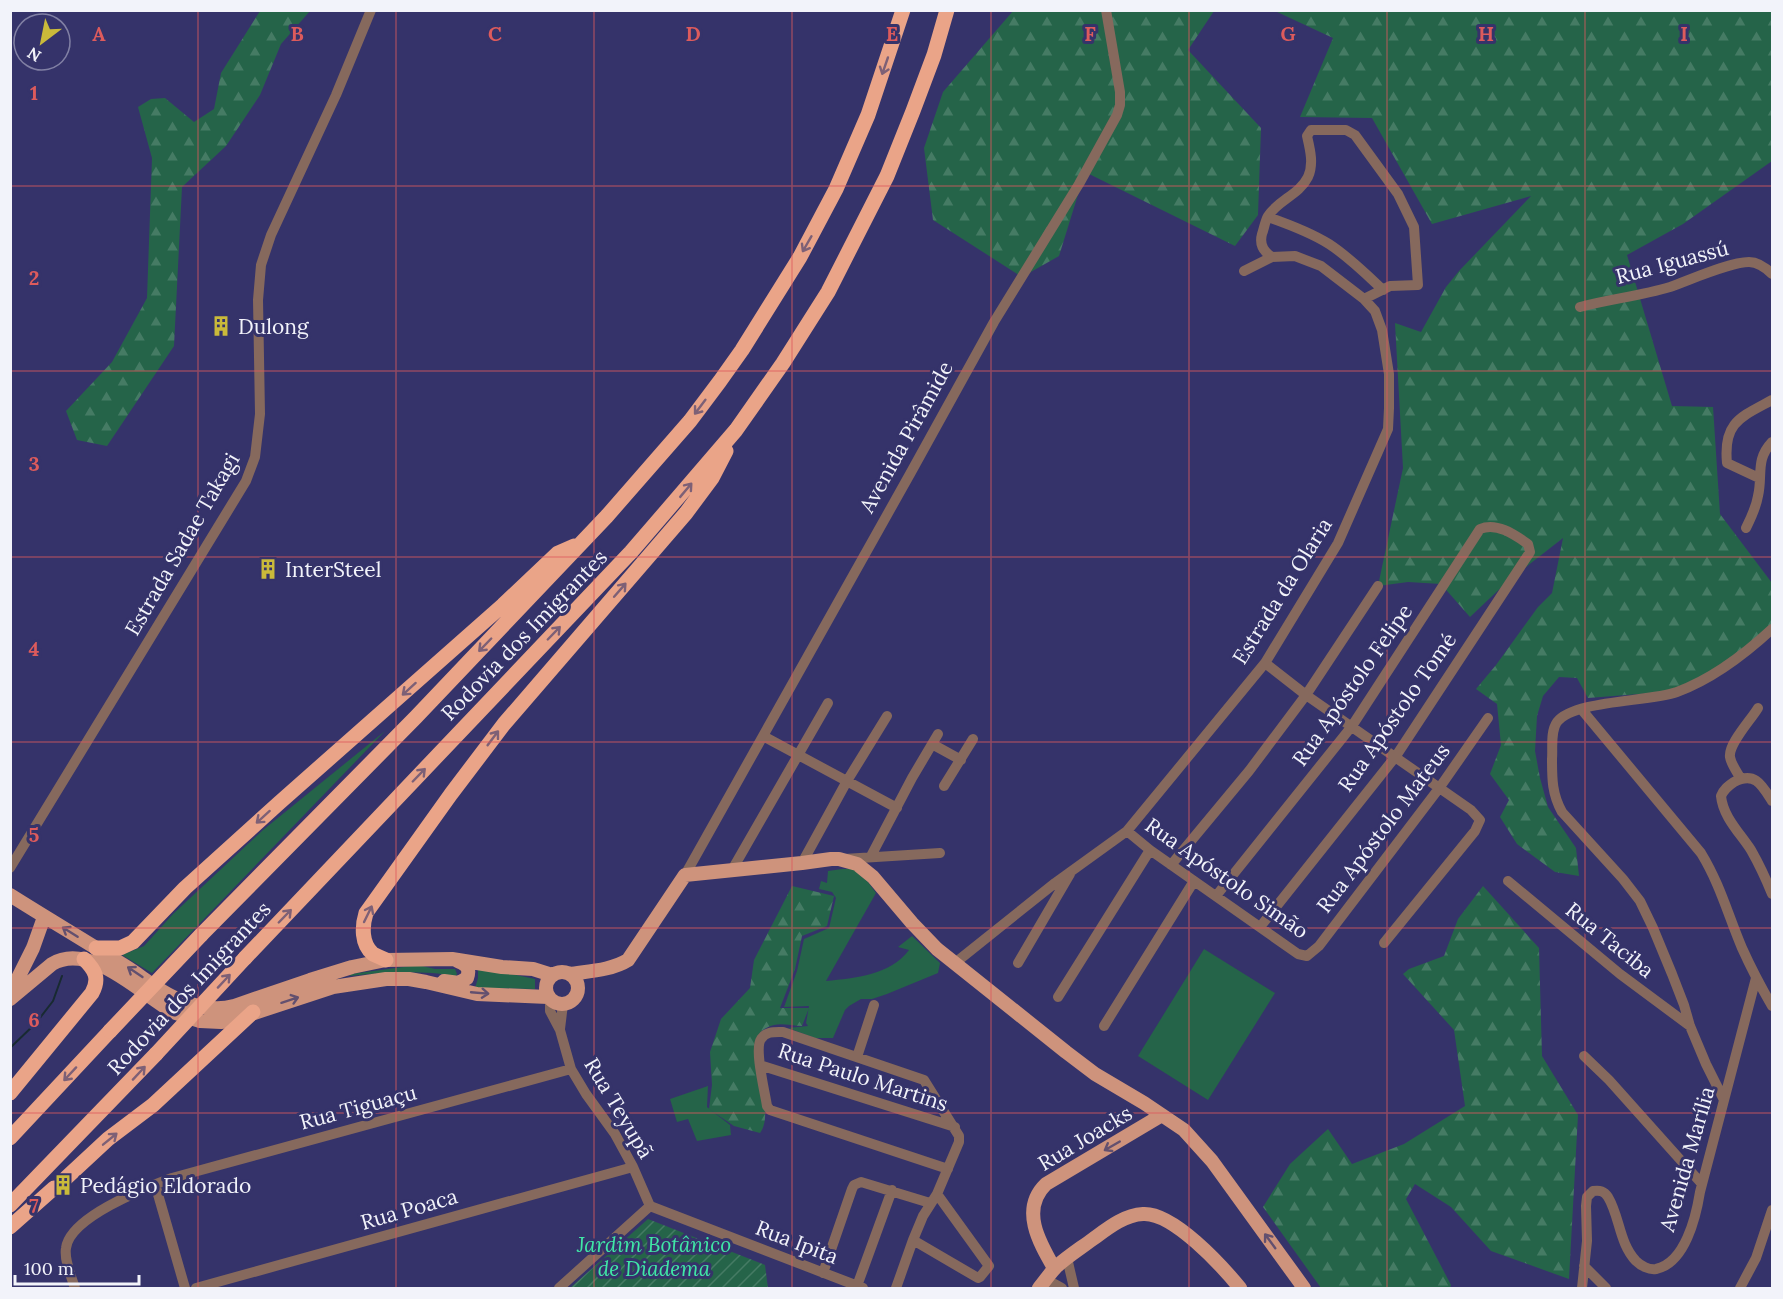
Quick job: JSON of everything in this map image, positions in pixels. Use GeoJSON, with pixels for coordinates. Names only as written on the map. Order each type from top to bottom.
{"type":"FeatureCollection","features":[{"type":"Feature","properties":{"kind":"highway","name":"Rodovia dos Imigrantes"},"geometry":{"type":"LineString","coordinates":[[10,1138],[201,935],[416,717],[581,544],[632,490],[690,422],[742,350],[818,226],[850,160],[879,85],[903,10]]}},
{"type":"Feature","properties":{"kind":"highway","name":"Rodovia dos Imigrantes"},"geometry":{"type":"LineString","coordinates":[[10,1205],[631,552],[736,430],[783,363],[828,292],[887,176],[914,111],[947,10]]}},
{"type":"Feature","properties":{"kind":"highway"},"geometry":{"type":"LineString","coordinates":[[386,960],[373,953],[368,947],[363,933],[366,913],[504,723],[693,504],[722,461],[736,430]]}},
{"type":"Feature","properties":{"kind":"highway"},"geometry":{"type":"LineString","coordinates":[[96,948],[120,948],[133,942],[185,888],[503,605],[558,553],[581,544]]}},
{"type":"Feature","properties":{"kind":"highway"},"geometry":{"type":"LineString","coordinates":[[10,1093],[96,986],[97,975],[84,959]]}},
{"type":"Feature","properties":{"kind":"highway"},"geometry":{"type":"LineString","coordinates":[[10,1227],[108,1139],[153,1106],[253,1012]]}},
{"type":"Feature","properties":{"kind":"main road"},"geometry":{"type":"LineString","coordinates":[[574,979],[628,960],[685,875],[822,860],[839,859],[857,864],[873,877],[937,949],[1065,1052],[1095,1074],[1162,1115],[1195,1140],[1304,1288]]}},
{"type":"Feature","properties":{"kind":"main road"},"geometry":{"type":"LineString","coordinates":[[10,895],[170,996],[209,1008],[234,1006],[352,967],[386,960],[453,959],[502,967],[533,969],[552,975],[563,971],[574,979],[576,996],[572,1000],[554,1000],[477,994],[410,979]]}},
{"type":"Feature","properties":{"kind":"main road"},"geometry":{"type":"LineString","coordinates":[[10,994],[33,948],[44,916]]}},
{"type":"Feature","properties":{"kind":"main road"},"geometry":{"type":"LineString","coordinates":[[10,999],[58,960],[84,959],[109,970],[157,1003],[185,1017],[200,1022],[220,1022],[230,1021],[333,987],[373,980],[427,978],[459,983],[464,981],[468,973],[466,965],[453,959]]}},
{"type":"Feature","properties":{"kind":"main road"},"geometry":{"type":"LineString","coordinates":[[552,975],[545,986],[554,1000]]}},
{"type":"Feature","properties":{"kind":"main road","name":"Rua Joacks"},"geometry":{"type":"LineString","coordinates":[[1054,1268],[1042,1247],[1036,1230],[1033,1209],[1038,1192],[1046,1184],[1162,1115]]}},
{"type":"Feature","properties":{"kind":"main road"},"geometry":{"type":"LineString","coordinates":[[1042,1285],[1054,1268],[1119,1221],[1144,1214],[1157,1216],[1170,1222],[1185,1233],[1240,1288]]}},
{"type":"Feature","properties":{"kind":"street","name":"Estrada Sadae Takagi"},"geometry":{"type":"LineString","coordinates":[[10,868],[235,500],[252,466],[257,446],[260,414],[258,300],[261,265],[271,235],[336,94],[370,10]]}},
{"type":"Feature","properties":{"kind":"street","name":"Avenida Pirâmide"},"geometry":{"type":"LineString","coordinates":[[685,875],[994,322],[1079,184],[1117,115],[1120,92],[1106,10]]}},
{"type":"Feature","properties":{"kind":"street"},"geometry":{"type":"LineString","coordinates":[[1272,257],[1264,252],[1260,239],[1268,217],[1280,204],[1298,192],[1308,177],[1312,161],[1307,136],[1311,130],[1346,130],[1355,135],[1398,194],[1414,227],[1418,285],[1390,286],[1364,299]]}},
{"type":"Feature","properties":{"kind":"street"},"geometry":{"type":"LineString","coordinates":[[1268,217],[1328,243],[1354,262],[1383,290]]}},
{"type":"Feature","properties":{"kind":"street","name":"Estrada da Olaria"},"geometry":{"type":"LineString","coordinates":[[955,963],[1055,883],[1127,831],[1264,663],[1338,543],[1388,429],[1389,374],[1382,330],[1375,311],[1364,299],[1321,266],[1295,255],[1272,257],[1244,271]]}},
{"type":"Feature","properties":{"kind":"street","name":"Rua Iguassú"},"geometry":{"type":"LineString","coordinates":[[1580,307],[1667,288],[1734,264],[1747,262],[1758,264],[1773,274]]}},
{"type":"Feature","properties":{"kind":"street"},"geometry":{"type":"LineString","coordinates":[[1759,478],[1727,463],[1726,446],[1731,431],[1742,417],[1773,400]]}},
{"type":"Feature","properties":{"kind":"street"},"geometry":{"type":"LineString","coordinates":[[1746,528],[1758,496],[1762,458],[1773,442]]}},
{"type":"Feature","properties":{"kind":"street","name":"Rua Apóstolo Felipe"},"geometry":{"type":"LineString","coordinates":[[1216,896],[1352,726],[1480,529],[1493,526]]}},
{"type":"Feature","properties":{"kind":"street","name":"Rua Apóstolo Tomé"},"geometry":{"type":"LineString","coordinates":[[1260,927],[1395,756],[1530,552],[1528,544],[1493,526]]}},
{"type":"Feature","properties":{"kind":"street"},"geometry":{"type":"LineString","coordinates":[[1171,865],[1249,771],[1306,695],[1378,586]]}},
{"type":"Feature","properties":{"kind":"street"},"geometry":{"type":"LineString","coordinates":[[1724,1100],[1706,1064],[1668,965],[1640,902],[1623,879],[1562,812],[1556,801],[1552,789],[1552,736],[1557,722],[1582,710],[1612,703],[1651,699],[1678,692],[1721,670],[1773,628]]}},
{"type":"Feature","properties":{"kind":"street"},"geometry":{"type":"LineString","coordinates":[[1264,663],[1306,695],[1472,810],[1480,820],[1475,831],[1384,943]]}},
{"type":"Feature","properties":{"kind":"street"},"geometry":{"type":"LineString","coordinates":[[732,870],[828,703]]}},
{"type":"Feature","properties":{"kind":"street"},"geometry":{"type":"LineString","coordinates":[[1741,779],[1730,759],[1730,751],[1735,739],[1758,708]]}},
{"type":"Feature","properties":{"kind":"street"},"geometry":{"type":"LineString","coordinates":[[1582,710],[1701,853],[1715,875],[1742,948],[1756,978],[1773,1006]]}},
{"type":"Feature","properties":{"kind":"street"},"geometry":{"type":"LineString","coordinates":[[802,863],[887,716]]}},
{"type":"Feature","properties":{"kind":"street","name":"Rua Apóstolo Mateus"},"geometry":{"type":"LineString","coordinates":[[1304,957],[1318,946],[1440,787],[1488,718]]}},
{"type":"Feature","properties":{"kind":"street"},"geometry":{"type":"LineString","coordinates":[[871,856],[938,734]]}},
{"type":"Feature","properties":{"kind":"street"},"geometry":{"type":"LineString","coordinates":[[763,736],[897,808]]}},
{"type":"Feature","properties":{"kind":"street"},"geometry":{"type":"LineString","coordinates":[[944,786],[973,738]]}},
{"type":"Feature","properties":{"kind":"street"},"geometry":{"type":"LineString","coordinates":[[932,744],[960,760]]}},
{"type":"Feature","properties":{"kind":"street"},"geometry":{"type":"LineString","coordinates":[[1773,801],[1755,780],[1746,777],[1724,789],[1720,796],[1734,826],[1760,866],[1773,894]]}},
{"type":"Feature","properties":{"kind":"street","name":"Rua Apóstolo Simão"},"geometry":{"type":"LineString","coordinates":[[1127,831],[1171,865],[1304,957]]}},
{"type":"Feature","properties":{"kind":"street"},"geometry":{"type":"LineString","coordinates":[[1058,997],[1150,850]]}},
{"type":"Feature","properties":{"kind":"street"},"geometry":{"type":"LineString","coordinates":[[839,859],[940,853]]}},
{"type":"Feature","properties":{"kind":"street"},"geometry":{"type":"LineString","coordinates":[[873,877],[871,870],[874,865],[888,856]]}},
{"type":"Feature","properties":{"kind":"street"},"geometry":{"type":"LineString","coordinates":[[1018,963],[1072,871]]}},
{"type":"Feature","properties":{"kind":"street"},"geometry":{"type":"LineString","coordinates":[[1104,1026],[1194,881]]}},
{"type":"Feature","properties":{"kind":"street","name":"Rua Taciba"},"geometry":{"type":"LineString","coordinates":[[1508,881],[1620,974],[1690,1026]]}},
{"type":"Feature","properties":{"kind":"street","name":"Avenida Marília"},"geometry":{"type":"LineString","coordinates":[[1584,1266],[1587,1241],[1587,1197],[1590,1192],[1596,1190],[1605,1193],[1623,1239],[1636,1262],[1643,1267],[1652,1270],[1669,1264],[1683,1248],[1697,1210],[1756,978]]}},
{"type":"Feature","properties":{"kind":"street","name":"Rua Teyupã"},"geometry":{"type":"LineString","coordinates":[[554,1000],[571,1069],[615,1134],[650,1206]]}},
{"type":"Feature","properties":{"kind":"street"},"geometry":{"type":"LineString","coordinates":[[857,1057],[874,1005]]}},
{"type":"Feature","properties":{"kind":"street"},"geometry":{"type":"LineString","coordinates":[[896,1288],[913,1240],[948,1169],[959,1142],[955,1127],[924,1080],[783,1032],[774,1032],[762,1037],[759,1042],[760,1065],[767,1106],[770,1110],[948,1169]]}},
{"type":"Feature","properties":{"kind":"street"},"geometry":{"type":"LineString","coordinates":[[1584,1056],[1609,1080],[1702,1185]]}},
{"type":"Feature","properties":{"kind":"street","name":"Rua Paulo Martins"},"geometry":{"type":"LineString","coordinates":[[760,1065],[955,1127]]}},
{"type":"Feature","properties":{"kind":"street","name":"Rua Tiguaçu"},"geometry":{"type":"LineString","coordinates":[[75,1288],[66,1256],[66,1247],[73,1233],[84,1221],[155,1184],[571,1069]]}},
{"type":"Feature","properties":{"kind":"street","name":"Rua Poaca"},"geometry":{"type":"LineString","coordinates":[[196,1288],[633,1167]]}},
{"type":"Feature","properties":{"kind":"street"},"geometry":{"type":"LineString","coordinates":[[823,1273],[854,1185],[861,1182],[892,1191],[934,1198],[989,1266],[978,1278],[913,1240]]}},
{"type":"Feature","properties":{"kind":"street"},"geometry":{"type":"LineString","coordinates":[[155,1184],[185,1288]]}},
{"type":"Feature","properties":{"kind":"street"},"geometry":{"type":"LineString","coordinates":[[860,1287],[892,1191]]}},
{"type":"Feature","properties":{"kind":"street"},"geometry":{"type":"LineString","coordinates":[[559,1288],[650,1206]]}},
{"type":"Feature","properties":{"kind":"street","name":"Rua Ipita"},"geometry":{"type":"LineString","coordinates":[[650,1206],[860,1287]]}},
{"type":"Feature","properties":{"kind":"street"},"geometry":{"type":"LineString","coordinates":[[1740,1288],[1756,1258],[1773,1210]]}},
{"type":"Feature","properties":{"kind":"street"},"geometry":{"type":"LineString","coordinates":[[1067,1258],[1074,1288]]}},
{"type":"Feature","properties":{"kind":"street"},"geometry":{"type":"LineString","coordinates":[[1582,1288],[1584,1266]]}},
{"type":"Feature","properties":{"kind":"street"},"geometry":{"type":"LineString","coordinates":[[1584,1266],[1606,1288]]}},
{"type":"Feature","properties":{"kind":"street"},"geometry":{"type":"LineString","coordinates":[[1042,1285],[1053,1283],[1062,1288]]}},
{"type":"Feature","properties":{"kind":"green space"},"geometry":{"type":"Polygon","coordinates":[[[260,11],[310,11],[281,44],[260,95],[226,146],[182,187],[174,346],[107,446],[77,440],[66,411],[112,362],[147,298],[152,158],[138,107],[151,99],[165,98],[194,122],[214,109],[221,73],[260,11]]]}},
{"type":"Feature","properties":{"kind":"green space"},"geometry":{"type":"Polygon","coordinates":[[[1013,11],[1214,11],[1188,50],[1261,128],[1258,215],[1235,246],[1085,172],[1059,256],[1022,277],[933,220],[924,148],[943,92],[1013,11]]]}},
{"type":"Feature","properties":{"kind":"green space"},"geometry":{"type":"Polygon","coordinates":[[[1275,11],[1772,11],[1772,161],[1683,224],[1627,255],[1672,406],[1713,407],[1720,514],[1772,583],[1772,625],[1749,648],[1678,691],[1588,698],[1577,678],[1559,677],[1543,696],[1537,716],[1535,751],[1540,778],[1548,807],[1576,848],[1579,876],[1555,872],[1517,844],[1500,817],[1509,800],[1490,774],[1501,745],[1497,704],[1476,689],[1538,607],[1552,593],[1563,538],[1508,581],[1470,617],[1441,584],[1408,582],[1378,586],[1403,468],[1395,323],[1421,332],[1446,287],[1531,196],[1432,224],[1372,118],[1300,117],[1333,38],[1275,11]]]}},
{"type":"Feature","properties":{"kind":"green space"},"geometry":{"type":"Polygon","coordinates":[[[385,731],[152,973],[122,955],[144,946],[173,914],[263,830],[385,731]]]}},
{"type":"Feature","properties":{"kind":"green space"},"geometry":{"type":"Polygon","coordinates":[[[853,869],[868,882],[876,893],[826,981],[872,974],[892,965],[909,950],[898,947],[912,936],[940,963],[938,973],[887,994],[872,999],[861,999],[849,1006],[833,1038],[815,1038],[788,1028],[808,1026],[806,1023],[809,1006],[784,1007],[797,971],[804,939],[829,928],[836,898],[832,892],[819,889],[821,881],[827,883],[828,871],[853,869]]]}},
{"type":"Feature","properties":{"kind":"green space"},"geometry":{"type":"Polygon","coordinates":[[[792,886],[834,896],[827,926],[802,936],[795,969],[780,1008],[809,1008],[802,1026],[774,1025],[761,1032],[755,1043],[755,1057],[765,1106],[765,1121],[760,1133],[734,1126],[709,1109],[712,1085],[710,1052],[721,1019],[750,988],[754,960],[792,886]]]}},
{"type":"Feature","properties":{"kind":"green space"},"geometry":{"type":"Polygon","coordinates":[[[1483,886],[1539,948],[1542,1056],[1578,1115],[1569,1279],[1491,1251],[1451,1207],[1415,1184],[1406,1199],[1451,1285],[1450,1288],[1321,1288],[1263,1207],[1290,1164],[1328,1129],[1352,1164],[1404,1144],[1465,1106],[1454,1030],[1403,974],[1409,969],[1444,956],[1458,919],[1483,886]]]}},
{"type":"Feature","properties":{"kind":"green space"},"geometry":{"type":"Polygon","coordinates":[[[1204,949],[1275,993],[1208,1100],[1138,1056],[1204,949]]]}},
{"type":"Feature","properties":{"kind":"green space"},"geometry":{"type":"Polygon","coordinates":[[[418,965],[435,969],[455,969],[457,974],[455,977],[412,972],[350,976],[351,974],[418,965]]]}},
{"type":"Feature","properties":{"kind":"green space"},"geometry":{"type":"Polygon","coordinates":[[[478,967],[535,979],[535,989],[475,988],[478,967]]]}},
{"type":"Feature","properties":{"kind":"green space"},"geometry":{"type":"Polygon","coordinates":[[[708,1086],[707,1107],[730,1125],[731,1135],[697,1141],[688,1119],[677,1122],[670,1099],[708,1086]]]}},
{"type":"Feature","properties":{"kind":"green space","name":"Jardim Botânico de Diadema"},"geometry":{"type":"Polygon","coordinates":[[[648,1219],[765,1265],[768,1288],[570,1288],[648,1219]]]}},
{"type":"Feature","properties":{"kind":"waterway"},"geometry":{"type":"LineString","coordinates":[[10,1048],[36,1023],[53,1001],[62,976]]}},
{"type":"Feature","properties":{"kind":"place","name":"Dulong"},"geometry":{"type":"Point","coordinates":[221,326]}},
{"type":"Feature","properties":{"kind":"place","name":"InterSteel"},"geometry":{"type":"Point","coordinates":[268,569]}},
{"type":"Feature","properties":{"kind":"place","name":"Pedágio Eldorado"},"geometry":{"type":"Point","coordinates":[63,1185]}}]}
